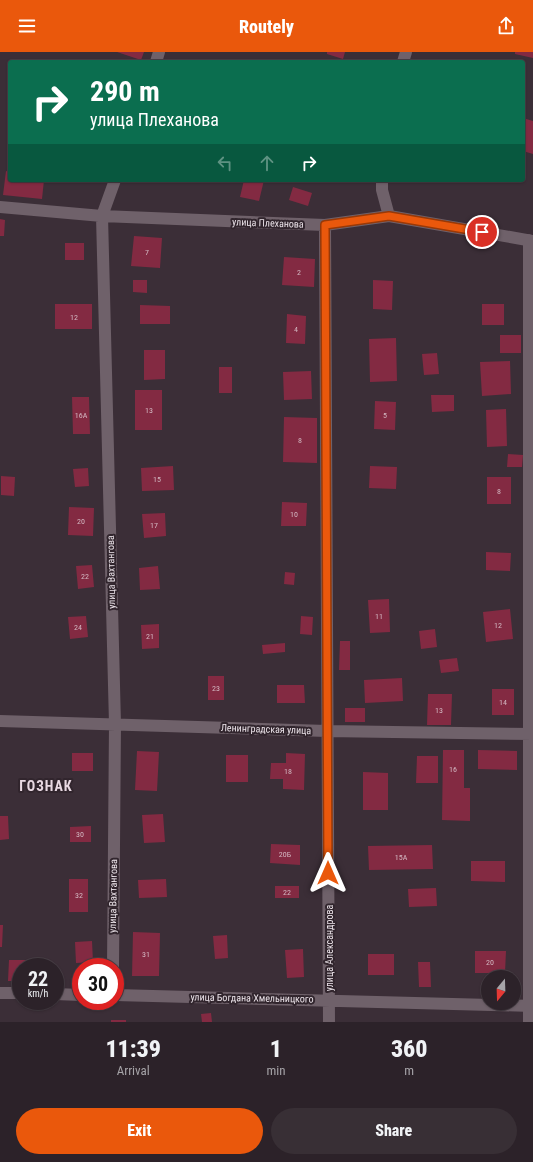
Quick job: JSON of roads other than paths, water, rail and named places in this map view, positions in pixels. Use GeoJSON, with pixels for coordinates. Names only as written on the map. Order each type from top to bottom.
{"type":"FeatureCollection","features":[{"type":"Feature","properties":{"kind":"street","name":"улица Вахтангова"},"geometry":{"type":"LineString","coordinates":[[112,958],[115,724],[102,216],[114,182]]}},
{"type":"Feature","properties":{"kind":"street"},"geometry":{"type":"LineString","coordinates":[[382,182],[382,190],[389,216]]}},
{"type":"Feature","properties":{"kind":"street","name":"улица Плеханова"},"geometry":{"type":"LineString","coordinates":[[0,207],[102,216],[325,225],[389,216],[531,240]]}},
{"type":"Feature","properties":{"kind":"street","name":"улица Александрова"},"geometry":{"type":"LineString","coordinates":[[325,225],[329,1022]]}},
{"type":"Feature","properties":{"kind":"street"},"geometry":{"type":"LineString","coordinates":[[529,1022],[531,1006],[531,240]]}},
{"type":"Feature","properties":{"kind":"street","name":"Ленинградская улица"},"geometry":{"type":"LineString","coordinates":[[0,722],[328,731],[531,734]]}},
{"type":"Feature","properties":{"kind":"street"},"geometry":{"type":"LineString","coordinates":[[0,993],[12,993]]}},
{"type":"Feature","properties":{"kind":"street","name":"улица Богдана Хмельницкого"},"geometry":{"type":"LineString","coordinates":[[124,995],[531,1006]]}},
{"type":"Feature","properties":{"kind":"district","name":"ГОЗНАК"},"geometry":{"type":"Point","coordinates":[46,786]}}]}
